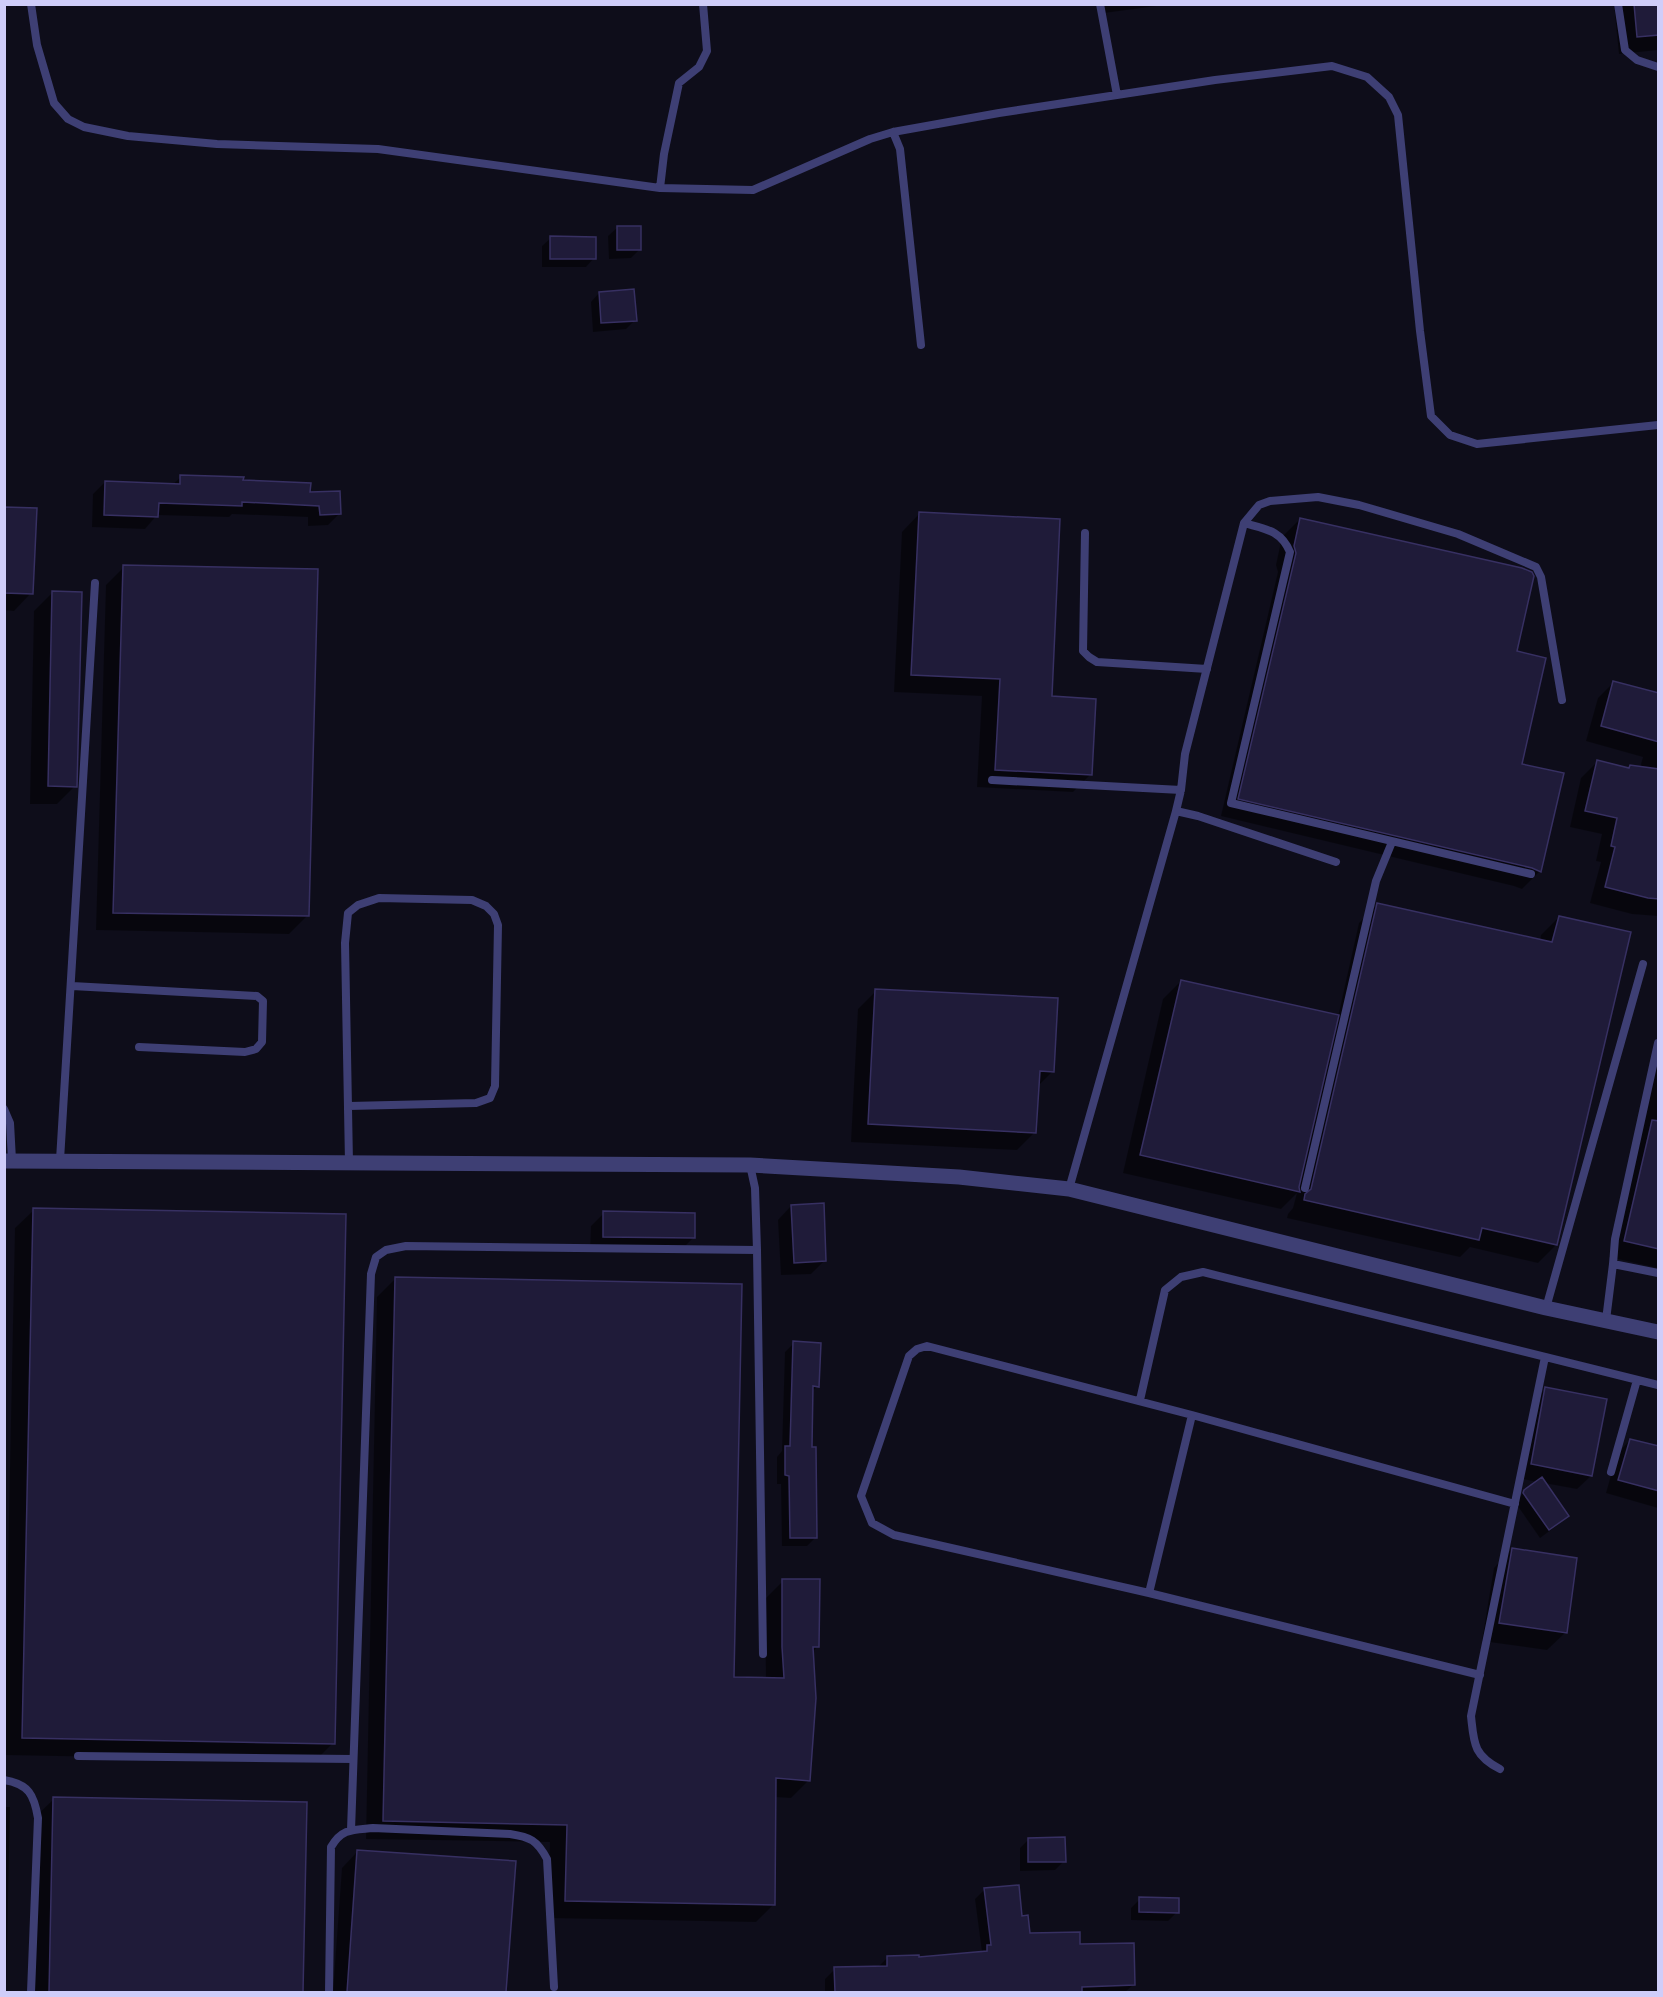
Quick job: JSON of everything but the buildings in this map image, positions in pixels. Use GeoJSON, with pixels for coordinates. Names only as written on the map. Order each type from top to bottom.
{"type":"FeatureCollection","features":[{"type":"Feature","properties":{"kind":"street"},"geometry":{"type":"LineString","coordinates":[[8,1160],[750,1165],[959,1178],[1069,1189],[1546,1308],[1659,1332]]}},
{"type":"Feature","properties":{"kind":"lane"},"geometry":{"type":"LineString","coordinates":[[31,4],[37,45],[54,103],[68,119],[84,127],[128,136],[217,144],[378,149],[660,188],[753,190],[870,139],[893,132],[1215,80],[1332,66],[1367,77],[1389,97],[1398,115],[1431,416],[1450,435],[1477,444],[1659,425]]}},
{"type":"Feature","properties":{"kind":"lane"},"geometry":{"type":"LineString","coordinates":[[660,188],[664,154],[679,83],[699,67],[707,51],[703,4]]}},
{"type":"Feature","properties":{"kind":"lane"},"geometry":{"type":"LineString","coordinates":[[1100,4],[1117,95]]}},
{"type":"Feature","properties":{"kind":"lane"},"geometry":{"type":"LineString","coordinates":[[1618,4],[1625,50],[1637,60],[1659,67]]}},
{"type":"Feature","properties":{"kind":"lane"},"geometry":{"type":"LineString","coordinates":[[893,132],[900,148],[921,345]]}},
{"type":"Feature","properties":{"kind":"lane"},"geometry":{"type":"LineString","coordinates":[[1069,1189],[1176,811],[1185,754],[1245,523],[1259,505],[1270,501],[1318,497],[1359,505],[1458,534],[1536,567],[1541,577],[1562,700]]}},
{"type":"Feature","properties":{"kind":"lane"},"geometry":{"type":"LineString","coordinates":[[1245,523],[1273,532],[1284,539],[1290,552],[1231,803],[1531,874]]}},
{"type":"Feature","properties":{"kind":"lane"},"geometry":{"type":"LineString","coordinates":[[1085,533],[1083,651],[1097,662],[1207,669]]}},
{"type":"Feature","properties":{"kind":"lane"},"geometry":{"type":"LineString","coordinates":[[60,1160],[95,583]]}},
{"type":"Feature","properties":{"kind":"lane"},"geometry":{"type":"LineString","coordinates":[[992,780],[1181,790]]}},
{"type":"Feature","properties":{"kind":"lane"},"geometry":{"type":"LineString","coordinates":[[1176,811],[1336,862]]}},
{"type":"Feature","properties":{"kind":"lane"},"geometry":{"type":"LineString","coordinates":[[1305,1188],[1377,881],[1392,842]]}},
{"type":"Feature","properties":{"kind":"lane"},"geometry":{"type":"LineString","coordinates":[[349,1106],[476,1102],[490,1098],[495,1086],[498,925],[494,914],[486,906],[472,900],[379,898],[358,905],[348,913],[345,943],[350,1163]]}},
{"type":"Feature","properties":{"kind":"lane"},"geometry":{"type":"LineString","coordinates":[[1546,1308],[1642,964]]}},
{"type":"Feature","properties":{"kind":"lane"},"geometry":{"type":"LineString","coordinates":[[72,986],[257,996],[263,1001],[262,1042],[256,1049],[245,1052],[139,1047]]}},
{"type":"Feature","properties":{"kind":"lane"},"geometry":{"type":"LineString","coordinates":[[1606,1320],[1615,1239],[1659,1042]]}},
{"type":"Feature","properties":{"kind":"lane"},"geometry":{"type":"LineString","coordinates":[[4,1109],[10,1123],[8,1160]]}},
{"type":"Feature","properties":{"kind":"lane"},"geometry":{"type":"LineString","coordinates":[[750,1165],[755,1188],[757,1250],[763,1654]]}},
{"type":"Feature","properties":{"kind":"lane"},"geometry":{"type":"LineString","coordinates":[[351,1830],[371,1274],[376,1257],[387,1250],[406,1246],[757,1250]]}},
{"type":"Feature","properties":{"kind":"lane"},"geometry":{"type":"LineString","coordinates":[[1613,1264],[1659,1273]]}},
{"type":"Feature","properties":{"kind":"lane"},"geometry":{"type":"LineString","coordinates":[[1140,1401],[1165,1290],[1181,1277],[1203,1272],[1659,1385]]}},
{"type":"Feature","properties":{"kind":"lane"},"geometry":{"type":"LineString","coordinates":[[1480,1676],[1149,1593],[894,1535],[872,1523],[861,1496],[909,1356],[917,1349],[927,1346],[1140,1401],[1515,1504]]}},
{"type":"Feature","properties":{"kind":"lane"},"geometry":{"type":"LineString","coordinates":[[1500,1769],[1482,1757],[1474,1745],[1472,1716],[1545,1357]]}},
{"type":"Feature","properties":{"kind":"lane"},"geometry":{"type":"LineString","coordinates":[[1611,1472],[1637,1380]]}},
{"type":"Feature","properties":{"kind":"lane"},"geometry":{"type":"LineString","coordinates":[[1149,1593],[1192,1415]]}},
{"type":"Feature","properties":{"kind":"lane"},"geometry":{"type":"LineString","coordinates":[[78,1756],[353,1759]]}},
{"type":"Feature","properties":{"kind":"lane"},"geometry":{"type":"LineString","coordinates":[[4,1780],[16,1782],[30,1792],[38,1818],[31,1992]]}},
{"type":"Feature","properties":{"kind":"lane"},"geometry":{"type":"LineString","coordinates":[[329,1992],[331,1847],[338,1835],[351,1830],[373,1828],[510,1834],[527,1836],[540,1845],[547,1859],[555,1987]]}}]}
